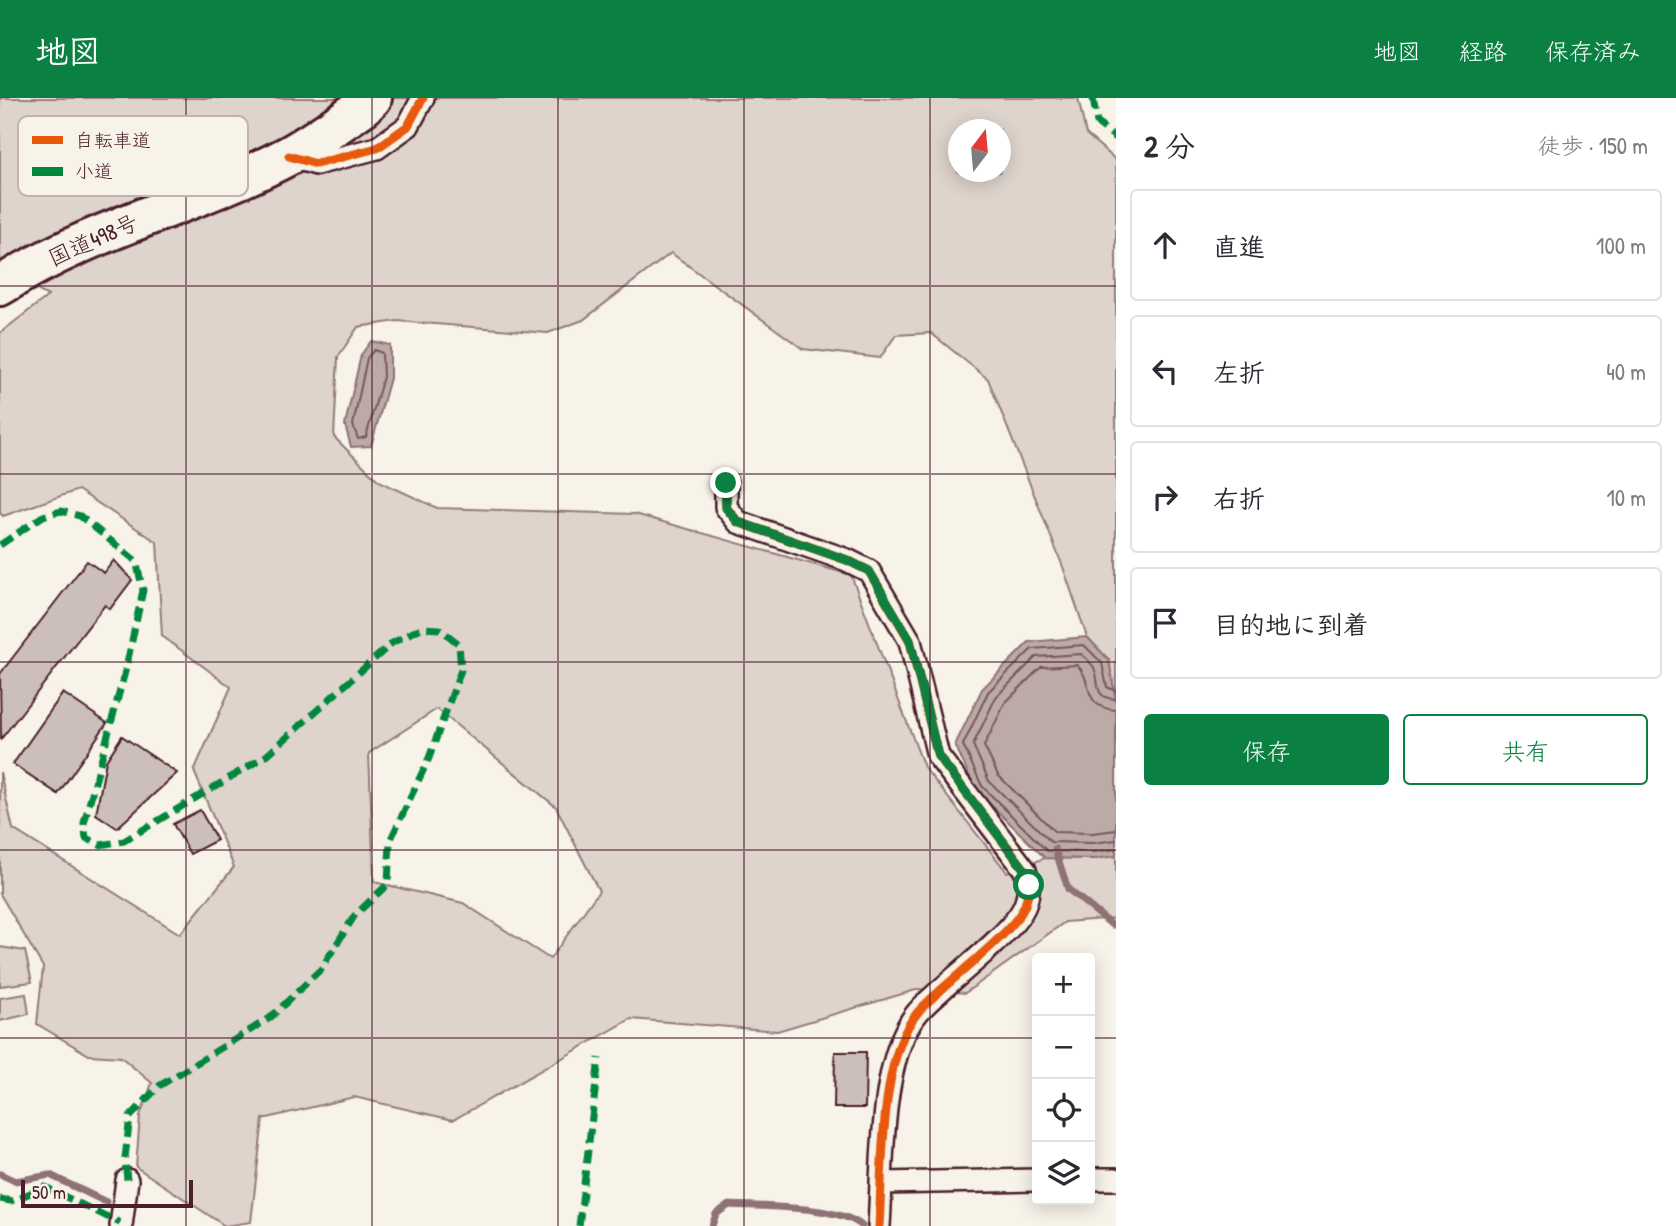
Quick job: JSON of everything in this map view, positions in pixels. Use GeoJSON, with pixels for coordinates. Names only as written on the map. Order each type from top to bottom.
{"type":"FeatureCollection","features":[{"type":"Feature","properties":{"kind":"highway","name":"国道498号"},"geometry":{"type":"LineString","coordinates":[[248,175],[289,156],[372,98]]}},
{"type":"Feature","properties":{"kind":"highway","name":"国道498号"},"geometry":{"type":"LineString","coordinates":[[0,286],[82,242],[197,196]]}},
{"type":"Feature","properties":{"kind":"street"},"geometry":{"type":"LineString","coordinates":[[289,156],[316,164],[377,148],[408,126],[423,98]]}},
{"type":"Feature","properties":{"kind":"street"},"geometry":{"type":"LineString","coordinates":[[726,483],[726,508],[738,522],[847,560],[869,571],[910,640],[938,756],[1025,870],[1029,885],[1026,904],[1014,923],[916,1013],[897,1049],[888,1087],[879,1224]]}},
{"type":"Feature","properties":{"kind":"street"},"geometry":{"type":"LineString","coordinates":[[1095,1179],[1116,1179]]}},
{"type":"Feature","properties":{"kind":"street"},"geometry":{"type":"LineString","coordinates":[[121,1226],[127,1180]]}},
{"type":"Feature","properties":{"kind":"street"},"geometry":{"type":"LineString","coordinates":[[882,1183],[1032,1180]]}},
{"type":"Feature","properties":{"kind":"shaded area"},"geometry":{"type":"Polygon","coordinates":[[[0,98],[1078,98],[1086,134],[1116,160],[1116,702],[1109,660],[1087,637],[1063,567],[988,379],[931,333],[896,335],[880,358],[803,349],[671,253],[583,320],[548,333],[397,321],[358,327],[338,357],[334,437],[379,481],[437,508],[635,514],[851,575],[924,767],[1007,872],[1045,858],[1094,859],[1116,856],[1116,918],[1065,922],[965,993],[919,989],[777,1031],[631,1019],[453,1120],[354,1097],[263,1119],[251,1222],[225,1226],[136,1167],[140,1116],[152,1083],[121,1057],[89,1055],[37,1024],[43,967],[0,894],[0,772],[13,829],[180,934],[234,867],[194,771],[231,687],[162,636],[157,542],[78,490],[3,516],[0,513],[0,333],[48,296],[0,270],[0,98]],[[437,709],[369,753],[374,882],[463,903],[550,959],[599,891],[556,807],[437,709]]]}},
{"type":"Feature","properties":{"kind":"shaded area"},"geometry":{"type":"Polygon","coordinates":[[[0,947],[25,951],[32,982],[0,986],[0,947]]]}},
{"type":"Feature","properties":{"kind":"shaded area"},"geometry":{"type":"Polygon","coordinates":[[[26,994],[29,1014],[0,1021],[0,998],[26,994]]]}},
{"type":"Feature","properties":{"kind":"water"},"geometry":{"type":"Polygon","coordinates":[[[371,341],[390,345],[390,378],[371,446],[351,447],[345,425],[361,355],[371,341]]]}},
{"type":"Feature","properties":{"kind":"water"},"geometry":{"type":"Polygon","coordinates":[[[1087,637],[1109,660],[1116,702],[1116,856],[1094,859],[1045,858],[976,790],[955,745],[982,689],[1029,642],[1087,637]]]}},
{"type":"Feature","properties":{"kind":"building"},"geometry":{"type":"Polygon","coordinates":[[[114,560],[132,580],[110,609],[105,605],[1,739],[0,674],[87,561],[104,573],[114,560]]]}},
{"type":"Feature","properties":{"kind":"building"},"geometry":{"type":"Polygon","coordinates":[[[63,693],[107,723],[58,794],[13,764],[63,693]]]}},
{"type":"Feature","properties":{"kind":"building"},"geometry":{"type":"Polygon","coordinates":[[[122,736],[177,773],[117,828],[96,814],[106,761],[122,736]]]}},
{"type":"Feature","properties":{"kind":"building"},"geometry":{"type":"Polygon","coordinates":[[[200,810],[217,840],[190,854],[173,824],[200,810]]]}},
{"type":"Feature","properties":{"kind":"building"},"geometry":{"type":"Polygon","coordinates":[[[835,1052],[866,1052],[865,1108],[834,1108],[835,1052]]]}},
{"type":"Feature","properties":{"kind":"waterway"},"geometry":{"type":"LineString","coordinates":[[1055,849],[1068,889],[1112,925],[1116,925]]}},
{"type":"Feature","properties":{"kind":"waterway"},"geometry":{"type":"LineString","coordinates":[[0,1174],[15,1181],[50,1175],[106,1202]]}},
{"type":"Feature","properties":{"kind":"waterway"},"geometry":{"type":"LineString","coordinates":[[712,1226],[716,1214],[729,1205],[818,1211],[851,1219],[862,1226]]}},
{"type":"Feature","properties":{"kind":"marked path"},"geometry":{"type":"LineString","coordinates":[[1093,98],[1097,123],[1116,138]]}},
{"type":"Feature","properties":{"kind":"marked path"},"geometry":{"type":"LineString","coordinates":[[0,545],[43,516],[61,511],[80,516],[136,561],[143,590],[126,668],[84,823],[86,838],[100,845],[124,841],[266,756],[392,643],[421,628],[440,629],[459,644],[461,670],[429,758],[390,841],[388,884],[355,915],[321,969],[270,1018],[159,1086],[130,1117],[125,1158],[127,1180]]}},
{"type":"Feature","properties":{"kind":"marked path"},"geometry":{"type":"LineString","coordinates":[[579,1226],[599,1058]]}},
{"type":"Feature","properties":{"kind":"marked path"},"geometry":{"type":"LineString","coordinates":[[0,1199],[11,1201],[45,1187],[120,1223]]}},
{"type":"Feature","properties":{"kind":"cycle path"},"geometry":{"type":"LineString","coordinates":[[289,156],[316,164],[377,148],[408,126],[423,98]]}},
{"type":"Feature","properties":{"kind":"cycle path"},"geometry":{"type":"LineString","coordinates":[[726,483],[726,507],[738,522],[847,560],[869,571],[910,641],[938,756],[1025,870],[1027,878],[1026,902],[1009,928],[929,1001],[905,1032],[896,1056],[885,1114],[879,1226]]}},
{"type":"Feature","properties":{"kind":"route"},"geometry":{"type":"LineString","coordinates":[[726,483],[726,508],[738,522],[847,560],[869,571],[910,640],[938,756],[1025,870],[1029,885]]}}]}
